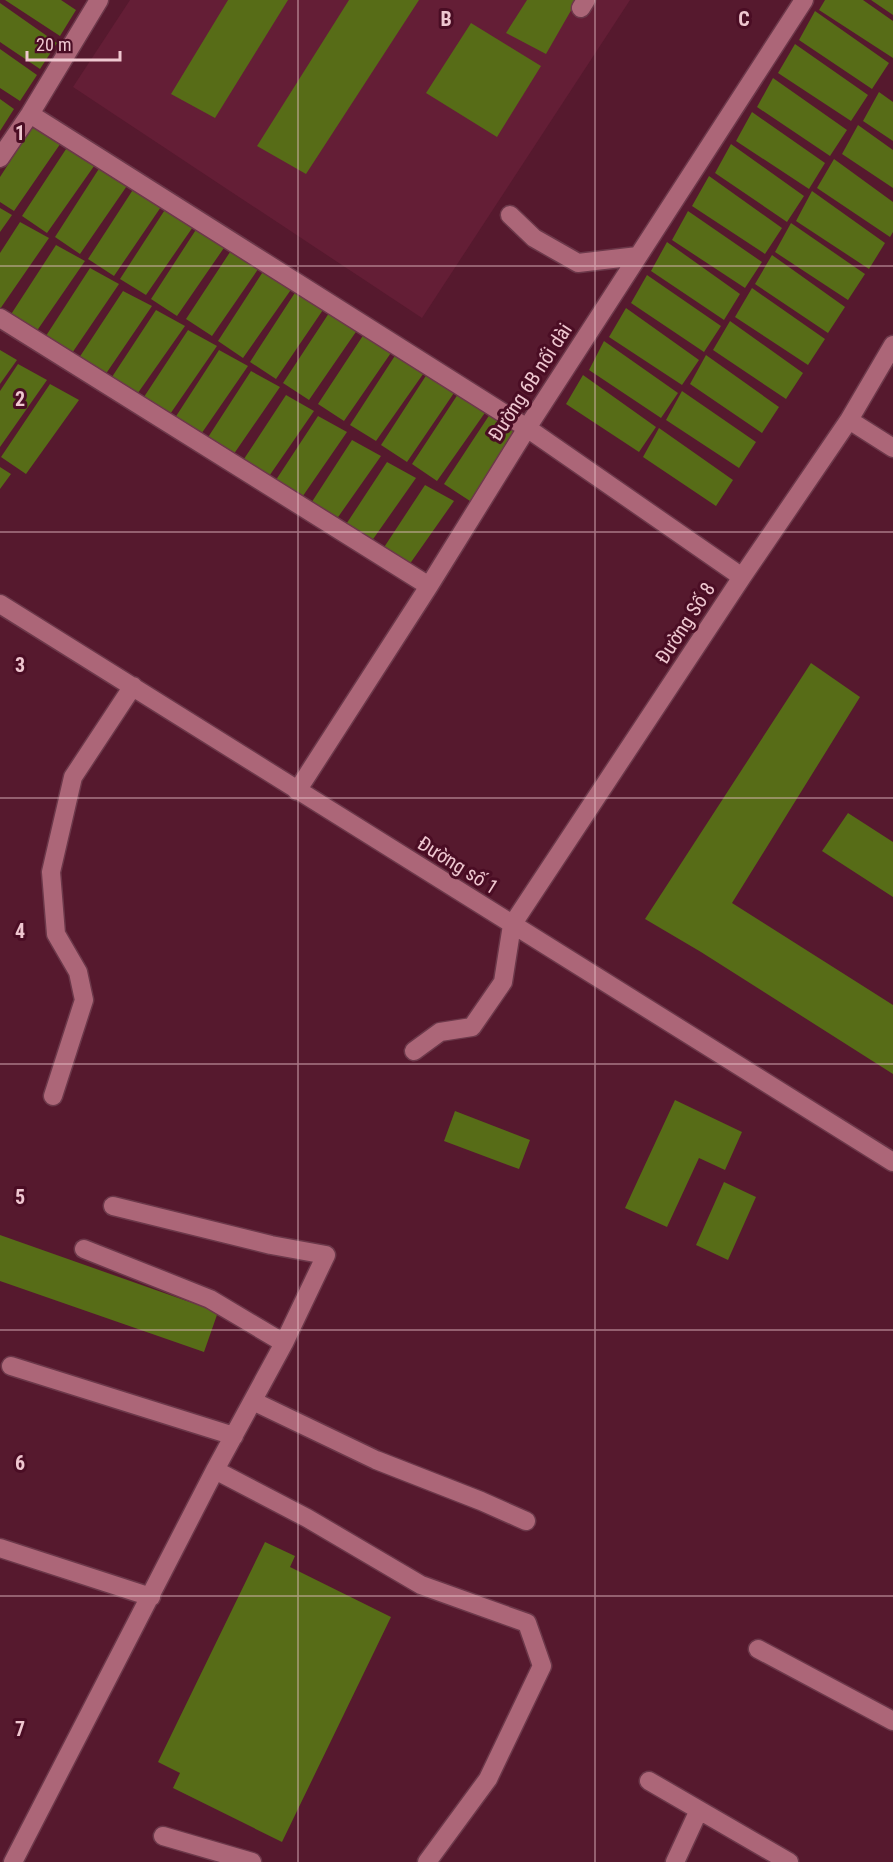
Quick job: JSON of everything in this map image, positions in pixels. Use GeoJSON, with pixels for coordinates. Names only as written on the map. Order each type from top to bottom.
{"type":"FeatureCollection","features":[{"type":"Feature","properties":{"kind":"street"},"geometry":{"type":"LineString","coordinates":[[0,158],[30,114],[99,0]]}},
{"type":"Feature","properties":{"kind":"street","name":"Đường 6B nối dài"},"geometry":{"type":"LineString","coordinates":[[297,791],[527,428],[804,0]]}},
{"type":"Feature","properties":{"kind":"street"},"geometry":{"type":"LineString","coordinates":[[30,114],[527,428],[742,577]]}},
{"type":"Feature","properties":{"kind":"street"},"geometry":{"type":"LineString","coordinates":[[510,215],[534,238],[578,263],[638,256]]}},
{"type":"Feature","properties":{"kind":"street"},"geometry":{"type":"LineString","coordinates":[[0,318],[429,586]]}},
{"type":"Feature","properties":{"kind":"street","name":"Đường Số 8"},"geometry":{"type":"LineString","coordinates":[[512,925],[742,577],[849,420],[893,345]]}},
{"type":"Feature","properties":{"kind":"street"},"geometry":{"type":"LineString","coordinates":[[849,420],[893,448]]}},
{"type":"Feature","properties":{"kind":"street","name":"Đường số 1"},"geometry":{"type":"LineString","coordinates":[[0,604],[893,1162]]}},
{"type":"Feature","properties":{"kind":"street"},"geometry":{"type":"LineString","coordinates":[[53,1096],[84,1000],[78,972],[56,934],[51,872],[73,777],[133,686]]}},
{"type":"Feature","properties":{"kind":"street"},"geometry":{"type":"LineString","coordinates":[[414,1051],[440,1032],[472,1027],[502,982],[512,925]]}},
{"type":"Feature","properties":{"kind":"street"},"geometry":{"type":"LineString","coordinates":[[13,1862],[215,1470],[284,1343],[326,1255],[271,1245],[113,1206]]}},
{"type":"Feature","properties":{"kind":"street"},"geometry":{"type":"LineString","coordinates":[[84,1249],[210,1299],[284,1343]]}},
{"type":"Feature","properties":{"kind":"street"},"geometry":{"type":"LineString","coordinates":[[11,1366],[234,1436]]}},
{"type":"Feature","properties":{"kind":"street"},"geometry":{"type":"LineString","coordinates":[[253,1401],[376,1460],[481,1500],[526,1521]]}},
{"type":"Feature","properties":{"kind":"street"},"geometry":{"type":"LineString","coordinates":[[215,1470],[307,1518],[421,1586],[526,1623],[543,1666],[488,1779],[427,1862]]}},
{"type":"Feature","properties":{"kind":"street"},"geometry":{"type":"LineString","coordinates":[[0,1548],[151,1597]]}},
{"type":"Feature","properties":{"kind":"street"},"geometry":{"type":"LineString","coordinates":[[758,1649],[893,1721]]}},
{"type":"Feature","properties":{"kind":"street"},"geometry":{"type":"LineString","coordinates":[[649,1781],[789,1862]]}},
{"type":"Feature","properties":{"kind":"street"},"geometry":{"type":"LineString","coordinates":[[675,1862],[699,1810]]}},
{"type":"Feature","properties":{"kind":"street"},"geometry":{"type":"LineString","coordinates":[[163,1836],[252,1862]]}},
{"type":"Feature","properties":{"kind":"shaded area"},"geometry":{"type":"Polygon","coordinates":[[[130,0],[630,0],[422,318],[73,87],[130,0]]]}},
{"type":"Feature","properties":{"kind":"building"},"geometry":{"type":"Polygon","coordinates":[[[5,0],[61,0],[76,10],[60,36],[5,0]]]}},
{"type":"Feature","properties":{"kind":"building"},"geometry":{"type":"Polygon","coordinates":[[[228,0],[288,0],[215,118],[171,94],[228,0]]]}},
{"type":"Feature","properties":{"kind":"building"},"geometry":{"type":"Polygon","coordinates":[[[349,0],[419,0],[306,174],[257,146],[349,0]]]}},
{"type":"Feature","properties":{"kind":"building"},"geometry":{"type":"Polygon","coordinates":[[[527,0],[577,0],[546,54],[506,33],[527,0]]]}},
{"type":"Feature","properties":{"kind":"building"},"geometry":{"type":"Polygon","coordinates":[[[825,0],[863,0],[893,21],[893,58],[819,10],[825,0]]]}},
{"type":"Feature","properties":{"kind":"building"},"geometry":{"type":"Polygon","coordinates":[[[871,0],[893,0],[893,15],[871,0]]]}},
{"type":"Feature","properties":{"kind":"building"},"geometry":{"type":"Polygon","coordinates":[[[0,3],[57,43],[40,69],[0,42],[0,3]]]}},
{"type":"Feature","properties":{"kind":"building"},"geometry":{"type":"Polygon","coordinates":[[[815,11],[889,63],[872,89],[799,40],[815,11]]]}},
{"type":"Feature","properties":{"kind":"building"},"geometry":{"type":"Polygon","coordinates":[[[471,23],[541,66],[497,137],[426,93],[471,23]]]}},
{"type":"Feature","properties":{"kind":"building"},"geometry":{"type":"Polygon","coordinates":[[[795,44],[868,95],[851,121],[778,73],[795,44]]]}},
{"type":"Feature","properties":{"kind":"building"},"geometry":{"type":"Polygon","coordinates":[[[0,49],[37,75],[20,101],[0,88],[0,49]]]}},
{"type":"Feature","properties":{"kind":"building"},"geometry":{"type":"Polygon","coordinates":[[[773,78],[847,130],[830,156],[757,107],[773,78]]]}},
{"type":"Feature","properties":{"kind":"building"},"geometry":{"type":"Polygon","coordinates":[[[879,92],[893,102],[893,141],[863,121],[879,92]]]}},
{"type":"Feature","properties":{"kind":"building"},"geometry":{"type":"Polygon","coordinates":[[[0,99],[14,109],[0,131],[0,99]]]}},
{"type":"Feature","properties":{"kind":"building"},"geometry":{"type":"Polygon","coordinates":[[[752,112],[825,163],[809,189],[736,141],[752,112]]]}},
{"type":"Feature","properties":{"kind":"building"},"geometry":{"type":"Polygon","coordinates":[[[36,121],[65,137],[14,211],[0,202],[0,177],[36,121]]]}},
{"type":"Feature","properties":{"kind":"building"},"geometry":{"type":"Polygon","coordinates":[[[858,125],[893,150],[893,188],[842,154],[858,125]]]}},
{"type":"Feature","properties":{"kind":"building"},"geometry":{"type":"Polygon","coordinates":[[[70,143],[99,159],[47,233],[22,216],[70,143]]]}},
{"type":"Feature","properties":{"kind":"building"},"geometry":{"type":"Polygon","coordinates":[[[731,144],[804,196],[787,222],[715,173],[731,144]]]}},
{"type":"Feature","properties":{"kind":"building"},"geometry":{"type":"Polygon","coordinates":[[[834,159],[893,202],[893,232],[890,237],[817,188],[834,159]]]}},
{"type":"Feature","properties":{"kind":"building"},"geometry":{"type":"Polygon","coordinates":[[[102,164],[131,180],[80,254],[55,237],[102,164]]]}},
{"type":"Feature","properties":{"kind":"building"},"geometry":{"type":"Polygon","coordinates":[[[709,176],[782,228],[765,254],[692,206],[709,176]]]}},
{"type":"Feature","properties":{"kind":"building"},"geometry":{"type":"Polygon","coordinates":[[[136,185],[165,201],[114,276],[88,259],[136,185]]]}},
{"type":"Feature","properties":{"kind":"building"},"geometry":{"type":"Polygon","coordinates":[[[812,191],[885,243],[869,269],[796,221],[812,191]]]}},
{"type":"Feature","properties":{"kind":"building"},"geometry":{"type":"Polygon","coordinates":[[[168,205],[197,221],[146,295],[120,279],[168,205]]]}},
{"type":"Feature","properties":{"kind":"building"},"geometry":{"type":"Polygon","coordinates":[[[0,208],[12,215],[0,232],[0,208]]]}},
{"type":"Feature","properties":{"kind":"building"},"geometry":{"type":"Polygon","coordinates":[[[688,211],[762,262],[745,288],[672,240],[688,211]]]}},
{"type":"Feature","properties":{"kind":"building"},"geometry":{"type":"Polygon","coordinates":[[[20,222],[49,238],[0,309],[0,253],[20,222]]]}},
{"type":"Feature","properties":{"kind":"building"},"geometry":{"type":"Polygon","coordinates":[[[791,223],[865,274],[848,300],[775,252],[791,223]]]}},
{"type":"Feature","properties":{"kind":"building"},"geometry":{"type":"Polygon","coordinates":[[[199,225],[228,242],[177,316],[151,299],[199,225]]]}},
{"type":"Feature","properties":{"kind":"building"},"geometry":{"type":"Polygon","coordinates":[[[667,242],[740,294],[724,320],[651,271],[667,242]]]}},
{"type":"Feature","properties":{"kind":"building"},"geometry":{"type":"Polygon","coordinates":[[[56,245],[85,261],[34,335],[8,319],[56,245]]]}},
{"type":"Feature","properties":{"kind":"building"},"geometry":{"type":"Polygon","coordinates":[[[234,246],[263,262],[212,336],[186,319],[234,246]]]}},
{"type":"Feature","properties":{"kind":"building"},"geometry":{"type":"Polygon","coordinates":[[[772,255],[845,307],[828,333],[755,284],[772,255]]]}},
{"type":"Feature","properties":{"kind":"building"},"geometry":{"type":"Polygon","coordinates":[[[266,267],[295,284],[243,358],[218,341],[266,267]]]}},
{"type":"Feature","properties":{"kind":"building"},"geometry":{"type":"Polygon","coordinates":[[[90,268],[119,284],[68,359],[42,342],[90,268]]]}},
{"type":"Feature","properties":{"kind":"building"},"geometry":{"type":"Polygon","coordinates":[[[647,275],[721,326],[704,352],[631,303],[647,275]]]}},
{"type":"Feature","properties":{"kind":"building"},"geometry":{"type":"Polygon","coordinates":[[[298,288],[327,304],[276,379],[250,362],[298,288]]]}},
{"type":"Feature","properties":{"kind":"building"},"geometry":{"type":"Polygon","coordinates":[[[752,288],[825,339],[808,365],[735,317],[752,288]]]}},
{"type":"Feature","properties":{"kind":"building"},"geometry":{"type":"Polygon","coordinates":[[[123,291],[152,306],[101,381],[75,364],[123,291]]]}},
{"type":"Feature","properties":{"kind":"building"},"geometry":{"type":"Polygon","coordinates":[[[626,308],[699,360],[682,385],[609,337],[626,308]]]}},
{"type":"Feature","properties":{"kind":"building"},"geometry":{"type":"Polygon","coordinates":[[[156,310],[185,326],[133,400],[108,383],[156,310]]]}},
{"type":"Feature","properties":{"kind":"building"},"geometry":{"type":"Polygon","coordinates":[[[331,310],[360,326],[309,400],[283,383],[331,310]]]}},
{"type":"Feature","properties":{"kind":"building"},"geometry":{"type":"Polygon","coordinates":[[[730,321],[803,373],[786,399],[713,350],[730,321]]]}},
{"type":"Feature","properties":{"kind":"building"},"geometry":{"type":"Polygon","coordinates":[[[188,330],[217,346],[166,420],[140,403],[188,330]]]}},
{"type":"Feature","properties":{"kind":"building"},"geometry":{"type":"Polygon","coordinates":[[[366,331],[395,347],[344,421],[318,404],[366,331]]]}},
{"type":"Feature","properties":{"kind":"building"},"geometry":{"type":"Polygon","coordinates":[[[604,341],[678,393],[661,418],[589,370],[604,341]]]}},
{"type":"Feature","properties":{"kind":"building"},"geometry":{"type":"Polygon","coordinates":[[[0,350],[17,360],[0,384],[0,350]]]}},
{"type":"Feature","properties":{"kind":"building"},"geometry":{"type":"Polygon","coordinates":[[[219,350],[248,366],[197,440],[171,424],[219,350]]]}},
{"type":"Feature","properties":{"kind":"building"},"geometry":{"type":"Polygon","coordinates":[[[398,351],[428,367],[376,441],[350,425],[398,351]]]}},
{"type":"Feature","properties":{"kind":"building"},"geometry":{"type":"Polygon","coordinates":[[[706,355],[779,407],[762,433],[690,384],[706,355]]]}},
{"type":"Feature","properties":{"kind":"building"},"geometry":{"type":"Polygon","coordinates":[[[18,364],[47,380],[0,447],[0,391],[18,364]]]}},
{"type":"Feature","properties":{"kind":"building"},"geometry":{"type":"Polygon","coordinates":[[[251,371],[280,387],[229,461],[203,445],[251,371]]]}},
{"type":"Feature","properties":{"kind":"building"},"geometry":{"type":"Polygon","coordinates":[[[429,371],[458,387],[407,462],[381,445],[429,371]]]}},
{"type":"Feature","properties":{"kind":"building"},"geometry":{"type":"Polygon","coordinates":[[[583,375],[656,427],[639,452],[566,404],[583,375]]]}},
{"type":"Feature","properties":{"kind":"building"},"geometry":{"type":"Polygon","coordinates":[[[50,384],[79,400],[26,474],[1,457],[50,384]]]}},
{"type":"Feature","properties":{"kind":"building"},"geometry":{"type":"Polygon","coordinates":[[[460,391],[489,407],[437,481],[412,464],[460,391]]]}},
{"type":"Feature","properties":{"kind":"building"},"geometry":{"type":"Polygon","coordinates":[[[682,391],[756,442],[739,468],[666,420],[682,391]]]}},
{"type":"Feature","properties":{"kind":"building"},"geometry":{"type":"Polygon","coordinates":[[[286,395],[314,411],[263,485],[238,468],[286,395]]]}},
{"type":"Feature","properties":{"kind":"building"},"geometry":{"type":"Polygon","coordinates":[[[492,411],[520,426],[470,501],[444,484],[492,411]]]}},
{"type":"Feature","properties":{"kind":"building"},"geometry":{"type":"Polygon","coordinates":[[[318,416],[347,432],[296,506],[270,489],[318,416]]]}},
{"type":"Feature","properties":{"kind":"building"},"geometry":{"type":"Polygon","coordinates":[[[659,428],[733,480],[716,506],[643,457],[659,428]]]}},
{"type":"Feature","properties":{"kind":"building"},"geometry":{"type":"Polygon","coordinates":[[[352,440],[381,456],[329,530],[304,514],[352,440]]]}},
{"type":"Feature","properties":{"kind":"building"},"geometry":{"type":"Polygon","coordinates":[[[387,462],[416,478],[364,552],[339,535],[387,462]]]}},
{"type":"Feature","properties":{"kind":"building"},"geometry":{"type":"Polygon","coordinates":[[[0,467],[11,474],[0,489],[0,467]]]}},
{"type":"Feature","properties":{"kind":"building"},"geometry":{"type":"Polygon","coordinates":[[[425,485],[454,501],[402,575],[377,558],[425,485]]]}},
{"type":"Feature","properties":{"kind":"building"},"geometry":{"type":"Polygon","coordinates":[[[811,663],[860,697],[732,903],[893,1005],[893,1074],[645,919],[811,663]]]}},
{"type":"Feature","properties":{"kind":"building"},"geometry":{"type":"Polygon","coordinates":[[[848,813],[893,842],[893,897],[822,851],[848,813]]]}},
{"type":"Feature","properties":{"kind":"building"},"geometry":{"type":"Polygon","coordinates":[[[675,1100],[742,1132],[725,1170],[699,1158],[667,1227],[625,1208],[675,1100]]]}},
{"type":"Feature","properties":{"kind":"building"},"geometry":{"type":"Polygon","coordinates":[[[455,1111],[530,1140],[519,1169],[444,1141],[455,1111]]]}},
{"type":"Feature","properties":{"kind":"building"},"geometry":{"type":"Polygon","coordinates":[[[724,1182],[756,1197],[728,1260],[696,1245],[724,1182]]]}},
{"type":"Feature","properties":{"kind":"building"},"geometry":{"type":"Polygon","coordinates":[[[0,1235],[218,1312],[204,1352],[0,1281],[0,1235]]]}},
{"type":"Feature","properties":{"kind":"building"},"geometry":{"type":"Polygon","coordinates":[[[265,1542],[295,1556],[290,1567],[391,1617],[282,1842],[173,1788],[180,1773],[158,1762],[265,1542]]]}}]}
